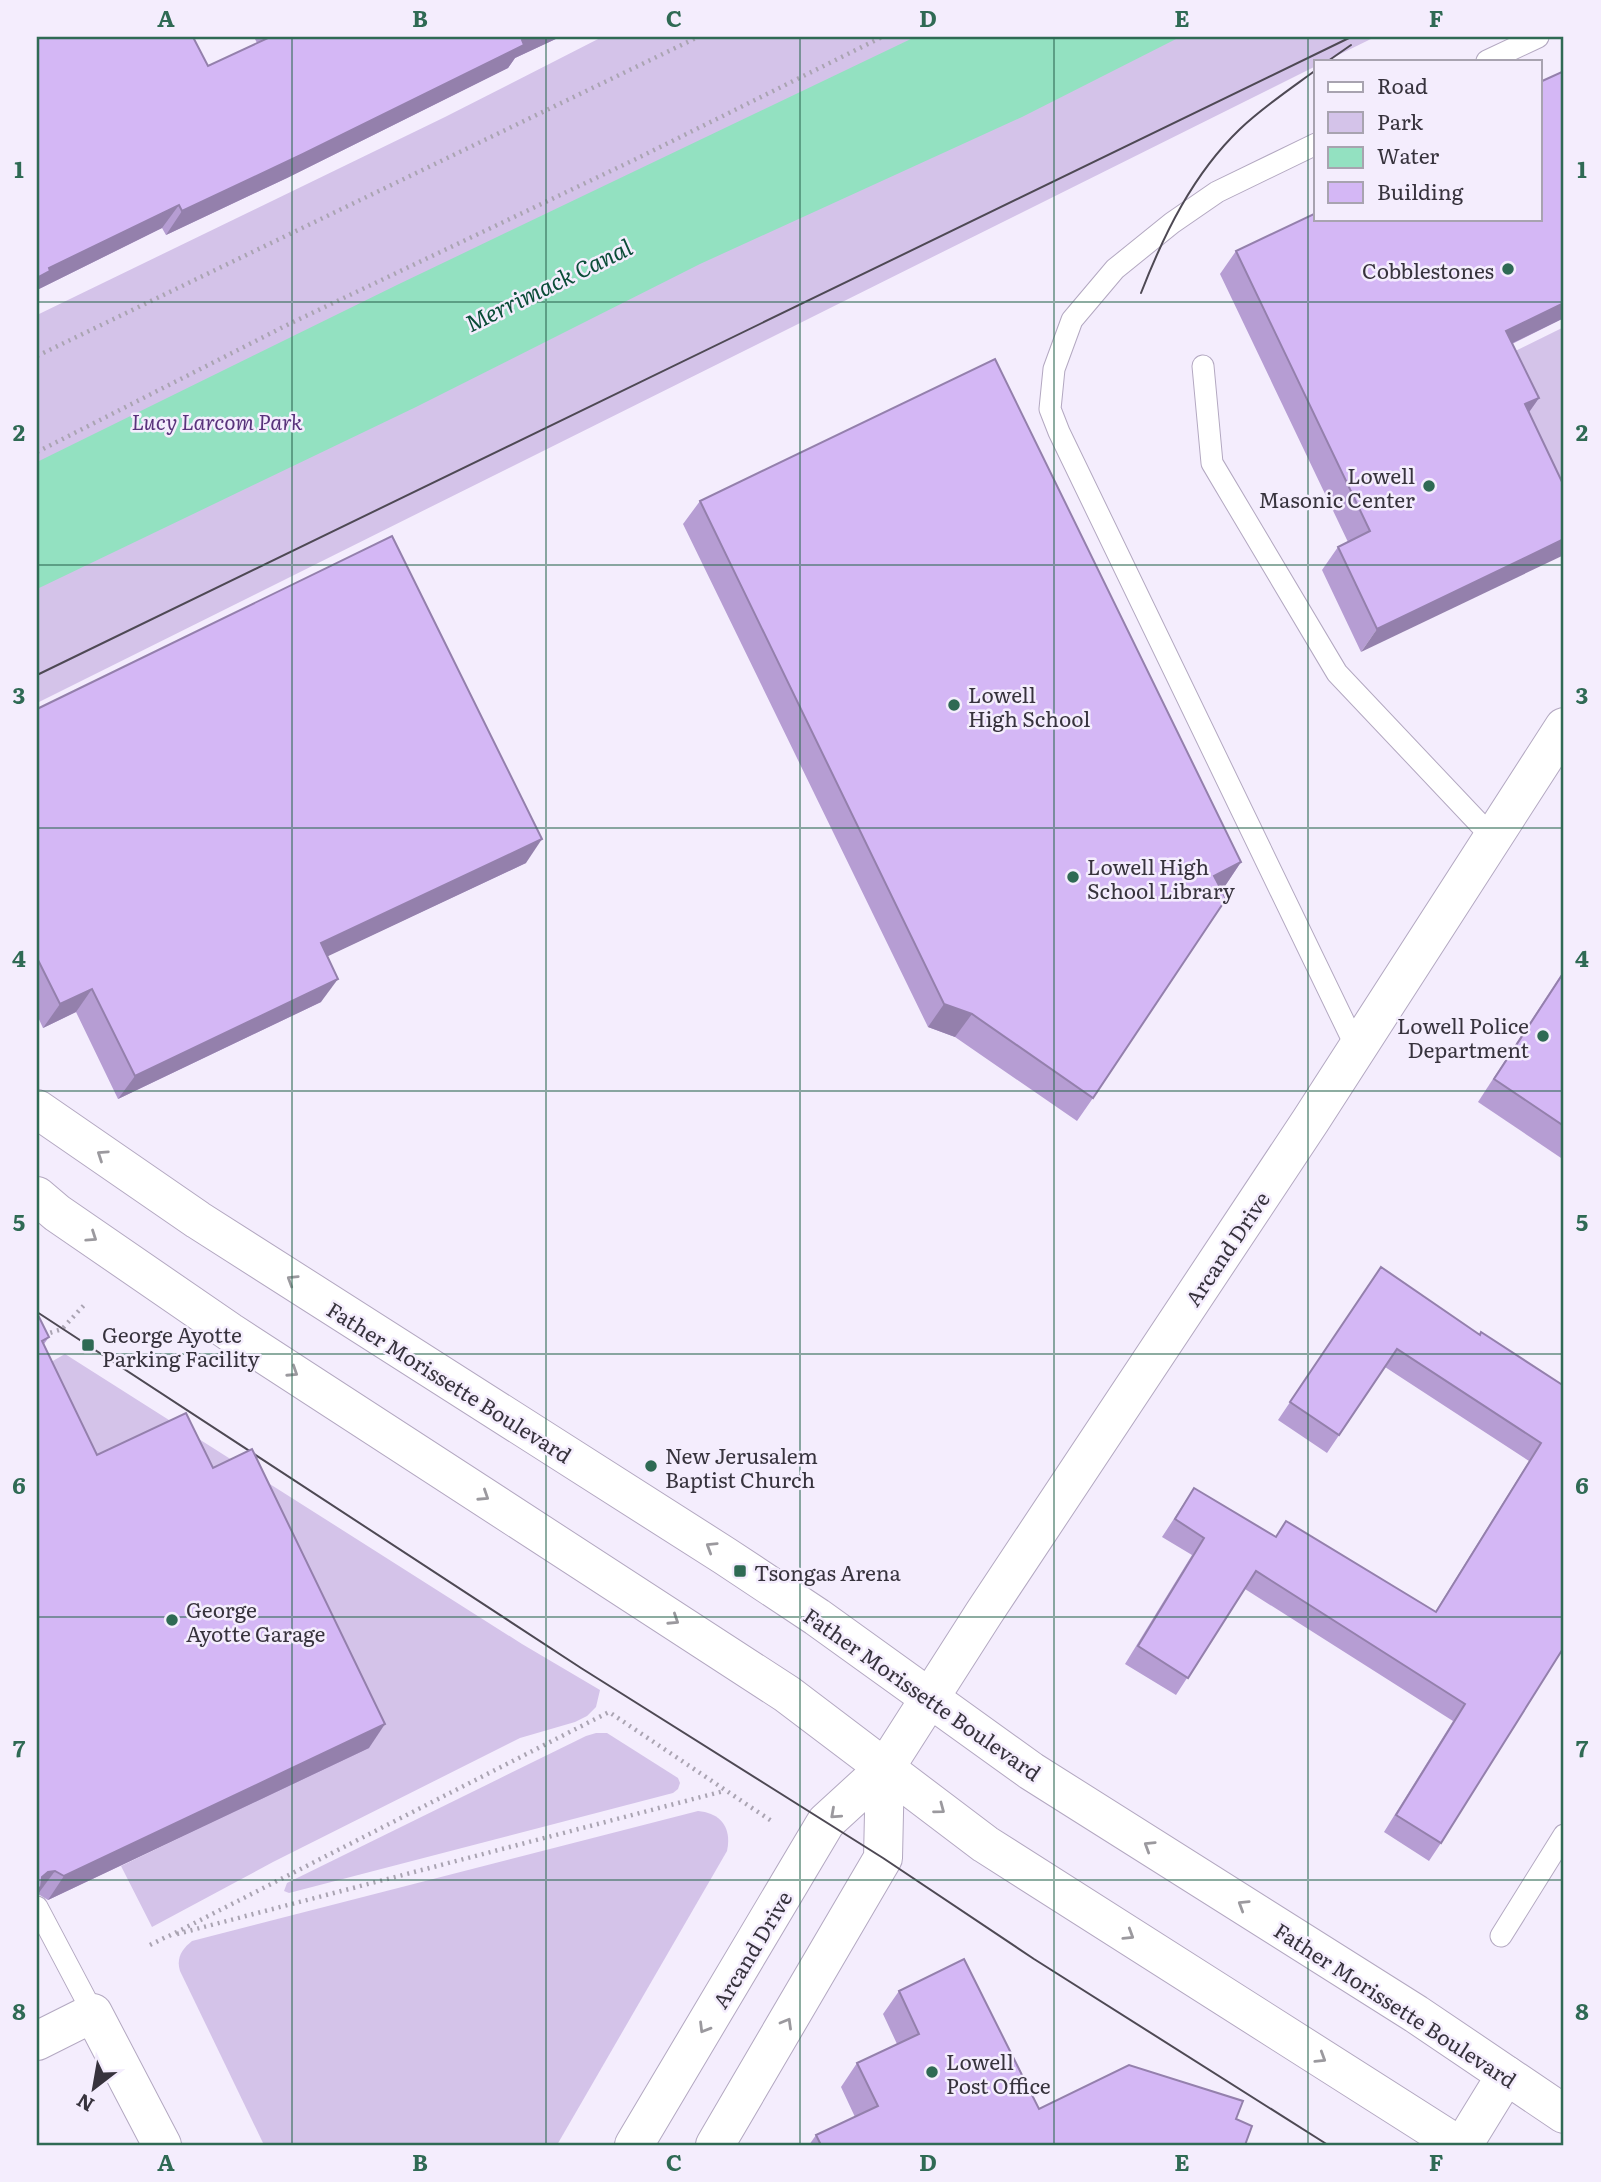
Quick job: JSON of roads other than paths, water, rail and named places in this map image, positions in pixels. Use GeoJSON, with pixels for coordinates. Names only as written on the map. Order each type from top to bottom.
{"type":"FeatureCollection","features":[{"type":"Feature","properties":{"kind":"main road","name":"Arcand Drive"},"geometry":{"type":"LineString","coordinates":[[634,2145],[826,1822],[885,1768],[929,1697],[1357,1049],[1564,727]]}},
{"type":"Feature","properties":{"kind":"main road","name":"Father Morissette Boulevard"},"geometry":{"type":"LineString","coordinates":[[37,1109],[198,1220],[726,1556],[1031,1771],[1416,2014],[1564,2114]]}},
{"type":"Feature","properties":{"kind":"main road"},"geometry":{"type":"LineString","coordinates":[[37,1196],[57,1213],[230,1332],[787,1694],[985,1844],[1460,2145],[1506,2075]]}},
{"type":"Feature","properties":{"kind":"main road"},"geometry":{"type":"LineString","coordinates":[[715,2145],[883,1858],[885,1768]]}},
{"type":"Feature","properties":{"kind":"main road"},"geometry":{"type":"LineString","coordinates":[[37,2041],[93,2013],[162,2145]]}},
{"type":"Feature","properties":{"kind":"lane"},"geometry":{"type":"LineString","coordinates":[[1489,60],[1538,37]]}},
{"type":"Feature","properties":{"kind":"lane"},"geometry":{"type":"LineString","coordinates":[[1314,145],[1217,192],[1172,223],[1115,269],[1072,320],[1054,369],[1051,409],[1065,445],[1357,1049]]}},
{"type":"Feature","properties":{"kind":"lane"},"geometry":{"type":"LineString","coordinates":[[1203,366],[1212,463],[1337,673],[1492,837]]}},
{"type":"Feature","properties":{"kind":"lane"},"geometry":{"type":"LineString","coordinates":[[1501,1936],[1564,1835]]}},
{"type":"Feature","properties":{"kind":"lane"},"geometry":{"type":"LineString","coordinates":[[37,1907],[93,2013]]}},
{"type":"Feature","properties":{"kind":"water","name":"Merrimack Canal"},"geometry":{"type":"Polygon","coordinates":[[[915,37],[1180,37],[1022,117],[700,264],[416,407],[37,589],[37,462],[399,284],[915,37]]]}},
{"type":"Feature","properties":{"kind":"tram line"},"geometry":{"type":"LineString","coordinates":[[37,675],[1351,37]]}},
{"type":"Feature","properties":{"kind":"tram line"},"geometry":{"type":"LineString","coordinates":[[1329,60],[1351,45]]}},
{"type":"Feature","properties":{"kind":"tram line"},"geometry":{"type":"LineString","coordinates":[[1141,293],[1170,227],[1208,165],[1249,121],[1314,71]]}},
{"type":"Feature","properties":{"kind":"tram line"},"geometry":{"type":"LineString","coordinates":[[37,1312],[581,1668],[883,1858],[1034,1959],[1328,2145]]}},
{"type":"Feature","properties":{"kind":"place","name":"Cobblestones"},"geometry":{"type":"Point","coordinates":[1508,269]}},
{"type":"Feature","properties":{"kind":"place","name":"Lowell Masonic Center"},"geometry":{"type":"Point","coordinates":[1429,486]}},
{"type":"Feature","properties":{"kind":"place","name":"Lowell High School"},"geometry":{"type":"Point","coordinates":[954,705]}},
{"type":"Feature","properties":{"kind":"place","name":"Lowell High School Library"},"geometry":{"type":"Point","coordinates":[1073,877]}},
{"type":"Feature","properties":{"kind":"place","name":"Lowell Police Department"},"geometry":{"type":"Point","coordinates":[1543,1036]}},
{"type":"Feature","properties":{"kind":"place","name":"George Ayotte Parking Facility"},"geometry":{"type":"Point","coordinates":[88,1345]}},
{"type":"Feature","properties":{"kind":"place","name":"New Jerusalem Baptist Church"},"geometry":{"type":"Point","coordinates":[651,1466]}},
{"type":"Feature","properties":{"kind":"place","name":"Tsongas Arena"},"geometry":{"type":"Point","coordinates":[740,1571]}},
{"type":"Feature","properties":{"kind":"place","name":"George Ayotte Garage"},"geometry":{"type":"Point","coordinates":[172,1620]}},
{"type":"Feature","properties":{"kind":"place","name":"Lowell Post Office"},"geometry":{"type":"Point","coordinates":[932,2072]}},
{"type":"Feature","properties":{"kind":"park label","name":"Lucy Larcom Park"},"geometry":{"type":"Point","coordinates":[217,420]}}]}
